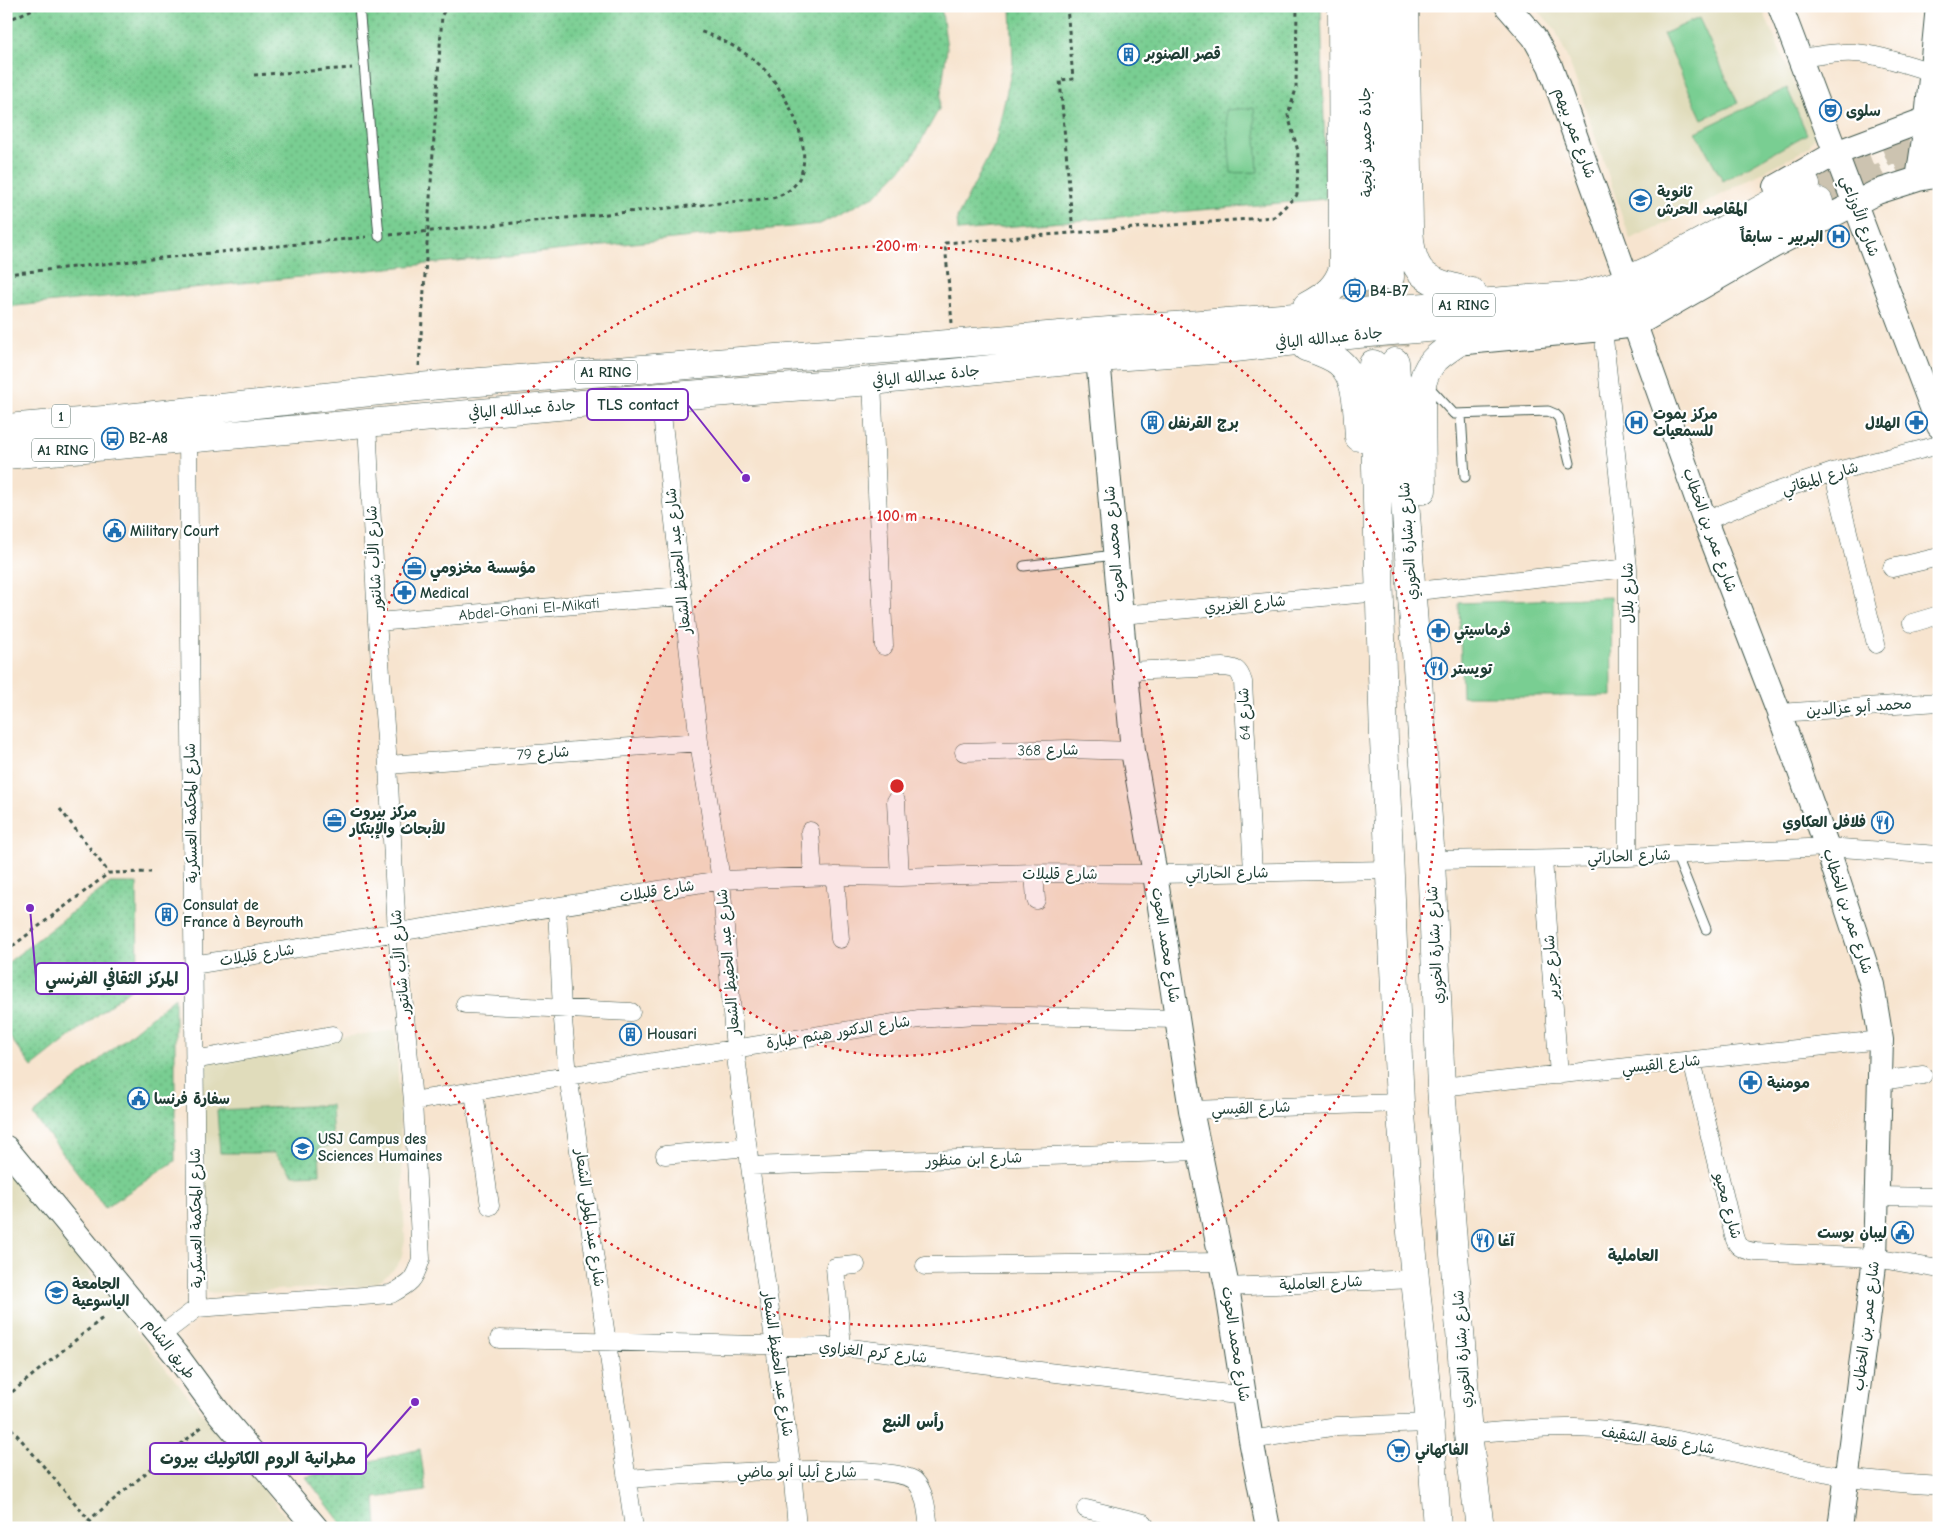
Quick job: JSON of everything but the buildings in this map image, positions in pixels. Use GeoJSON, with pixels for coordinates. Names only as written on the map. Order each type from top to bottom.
{"type":"FeatureCollection","features":[{"type":"Feature","properties":{"kind":"main road"},"geometry":{"type":"LineString","coordinates":[[1307,306],[1328,294],[1334,288],[1344,268],[1342,6]]}},
{"type":"Feature","properties":{"kind":"main road","name":"جادة حميد فرنجية"},"geometry":{"type":"LineString","coordinates":[[1362,6],[1380,278],[1384,6]]}},
{"type":"Feature","properties":{"kind":"main road"},"geometry":{"type":"LineString","coordinates":[[1405,6],[1411,256],[1417,267],[1431,280],[1472,292]]}},
{"type":"Feature","properties":{"kind":"main road","name":"جادة عبدالله اليافي"},"geometry":{"type":"LineString","coordinates":[[6,455],[367,422],[872,381],[1097,345],[1582,295],[1614,286],[1813,194]]}},
{"type":"Feature","properties":{"kind":"main road","name":"جادة عبدالله اليافي"},"geometry":{"type":"LineString","coordinates":[[116,419],[418,387],[954,344],[1097,345],[1226,349],[1358,334],[1568,316],[1620,306],[1654,290],[1813,194]]}},
{"type":"Feature","properties":{"kind":"main road"},"geometry":{"type":"LineString","coordinates":[[1097,345],[1307,306],[1472,292]]}},
{"type":"Feature","properties":{"kind":"main road"},"geometry":{"type":"LineString","coordinates":[[1226,349],[1457,343]]}},
{"type":"Feature","properties":{"kind":"main road"},"geometry":{"type":"LineString","coordinates":[[1424,756],[1429,693],[1422,491],[1421,389],[1426,370],[1432,362],[1457,343]]}},
{"type":"Feature","properties":{"kind":"main road"},"geometry":{"type":"LineString","coordinates":[[1306,347],[1338,361],[1349,373],[1353,386],[1359,437],[1375,707],[1384,740]]}},
{"type":"Feature","properties":{"kind":"main road","name":"شارع بشارة الخوري"},"geometry":{"type":"LineString","coordinates":[[1437,1528],[1430,1423],[1402,1280],[1400,1103],[1384,740],[1384,363],[1424,756],[1431,860],[1441,1087],[1468,1434],[1480,1528]]}},
{"type":"Feature","properties":{"kind":"main road","name":"1"},"geometry":{"type":"LineString","coordinates":[[6,413],[116,419]]}},
{"type":"Feature","properties":{"kind":"main road","name":"A1 RING"},"geometry":{"type":"LineString","coordinates":[[6,428],[116,419]]}},
{"type":"Feature","properties":{"kind":"main road"},"geometry":{"type":"LineString","coordinates":[[6,466],[120,446]]}},
{"type":"Feature","properties":{"kind":"street","name":"شارع عمر بيهم"},"geometry":{"type":"LineString","coordinates":[[1507,6],[1534,37],[1550,66],[1624,271]]}},
{"type":"Feature","properties":{"kind":"street","name":"شارع الأوزاعي"},"geometry":{"type":"LineString","coordinates":[[1780,6],[1939,426]]}},
{"type":"Feature","properties":{"kind":"street"},"geometry":{"type":"LineString","coordinates":[[1928,177],[1933,118],[1932,72],[1938,6]]}},
{"type":"Feature","properties":{"kind":"street"},"geometry":{"type":"LineString","coordinates":[[1800,58],[1852,53],[1877,57],[1932,72]]}},
{"type":"Feature","properties":{"kind":"street","name":"جادة عبدالله اليافي"},"geometry":{"type":"LineString","coordinates":[[1457,343],[1604,330],[1635,325],[1772,246],[1813,194],[1836,153],[1933,118]]}},
{"type":"Feature","properties":{"kind":"street","name":"جادة عبدالله اليافي"},"geometry":{"type":"LineString","coordinates":[[1472,292],[1594,283],[1813,194],[1856,203],[1877,192],[1928,177]]}},
{"type":"Feature","properties":{"kind":"street","name":"شارع عمر بن الخطاب"},"geometry":{"type":"LineString","coordinates":[[1635,325],[1705,521],[1779,713],[1826,847],[1872,985],[1882,1040],[1875,1258],[1840,1528]]}},
{"type":"Feature","properties":{"kind":"street","name":"شارع بلال"},"geometry":{"type":"LineString","coordinates":[[1604,330],[1628,568],[1628,857]]}},
{"type":"Feature","properties":{"kind":"street","name":"شارع محمد الحوت"},"geometry":{"type":"LineString","coordinates":[[1097,345],[1114,555],[1133,751],[1155,874],[1191,1110],[1227,1288],[1251,1440],[1268,1528]]}},
{"type":"Feature","properties":{"kind":"street"},"geometry":{"type":"LineString","coordinates":[[872,381],[884,646]]}},
{"type":"Feature","properties":{"kind":"street","name":"شارع عبد الحفيظ الشعار"},"geometry":{"type":"LineString","coordinates":[[660,397],[698,742],[720,880],[736,1049],[750,1166],[792,1470],[798,1528]]}},
{"type":"Feature","properties":{"kind":"street","name":"شارع الأب شانتور"},"geometry":{"type":"LineString","coordinates":[[197,1308],[391,1294],[405,1287],[415,1278],[421,1259],[412,1101],[397,932],[388,765],[377,622],[367,422]]}},
{"type":"Feature","properties":{"kind":"street","name":"شارع المحكمة العسكرية"},"geometry":{"type":"LineString","coordinates":[[188,439],[197,1308]]}},
{"type":"Feature","properties":{"kind":"street","name":"شارع الميقاتي"},"geometry":{"type":"LineString","coordinates":[[1705,521],[1772,493],[1833,472],[1939,445]]}},
{"type":"Feature","properties":{"kind":"street"},"geometry":{"type":"LineString","coordinates":[[1833,472],[1876,644]]}},
{"type":"Feature","properties":{"kind":"street"},"geometry":{"type":"LineString","coordinates":[[1892,568],[1939,557]]}},
{"type":"Feature","properties":{"kind":"street"},"geometry":{"type":"LineString","coordinates":[[1426,590],[1628,568]]}},
{"type":"Feature","properties":{"kind":"street","name":"شارع الغزيري"},"geometry":{"type":"LineString","coordinates":[[1121,615],[1369,593]]}},
{"type":"Feature","properties":{"kind":"street","name":"Abdel-Ghani El-Mikati"},"geometry":{"type":"LineString","coordinates":[[377,622],[681,596]]}},
{"type":"Feature","properties":{"kind":"street"},"geometry":{"type":"LineString","coordinates":[[1912,623],[1939,615]]}},
{"type":"Feature","properties":{"kind":"street","name":"شارع 64"},"geometry":{"type":"LineString","coordinates":[[1126,670],[1223,667],[1236,668],[1240,672],[1253,872]]}},
{"type":"Feature","properties":{"kind":"street","name":"محمد أبو عزالدين"},"geometry":{"type":"LineString","coordinates":[[1779,713],[1939,702]]}},
{"type":"Feature","properties":{"kind":"street","name":"شارع 79"},"geometry":{"type":"LineString","coordinates":[[388,765],[698,742]]}},
{"type":"Feature","properties":{"kind":"street","name":"شارع 368"},"geometry":{"type":"LineString","coordinates":[[964,752],[1068,749],[1133,751]]}},
{"type":"Feature","properties":{"kind":"street"},"geometry":{"type":"LineString","coordinates":[[896,801],[900,877]]}},
{"type":"Feature","properties":{"kind":"street"},"geometry":{"type":"LineString","coordinates":[[810,831],[813,877]]}},
{"type":"Feature","properties":{"kind":"street","name":"شارع الحاراتي"},"geometry":{"type":"LineString","coordinates":[[1431,860],[1542,860],[1826,847],[1939,855]]}},
{"type":"Feature","properties":{"kind":"street","name":"شارع جرير"},"geometry":{"type":"LineString","coordinates":[[1542,860],[1559,1075]]}},
{"type":"Feature","properties":{"kind":"street","name":"شارع الحاراتي"},"geometry":{"type":"LineString","coordinates":[[1155,874],[1389,870]]}},
{"type":"Feature","properties":{"kind":"street"},"geometry":{"type":"LineString","coordinates":[[1034,873],[1036,900]]}},
{"type":"Feature","properties":{"kind":"street","name":"شارع قليلات"},"geometry":{"type":"LineString","coordinates":[[193,965],[557,908],[720,880],[1034,873],[1155,874]]}},
{"type":"Feature","properties":{"kind":"street"},"geometry":{"type":"LineString","coordinates":[[835,876],[840,940]]}},
{"type":"Feature","properties":{"kind":"street","name":"شارع عبد المولى الشعار"},"geometry":{"type":"LineString","coordinates":[[557,908],[562,1009],[568,1075],[634,1528]]}},
{"type":"Feature","properties":{"kind":"street"},"geometry":{"type":"LineString","coordinates":[[465,1004],[631,1012]]}},
{"type":"Feature","properties":{"kind":"street","name":"شارع الدكتور هيثم طبارة"},"geometry":{"type":"LineString","coordinates":[[412,1101],[919,1018],[975,1015],[1178,1018]]}},
{"type":"Feature","properties":{"kind":"street"},"geometry":{"type":"LineString","coordinates":[[194,1060],[332,1035]]}},
{"type":"Feature","properties":{"kind":"street","name":"شارع القيسي"},"geometry":{"type":"LineString","coordinates":[[1441,1087],[1882,1040]]}},
{"type":"Feature","properties":{"kind":"street","name":"شارع محيو"},"geometry":{"type":"LineString","coordinates":[[1692,1061],[1731,1224],[1739,1247],[1743,1250],[1756,1252],[1875,1258]]}},
{"type":"Feature","properties":{"kind":"street"},"geometry":{"type":"LineString","coordinates":[[1880,1081],[1923,1075]]}},
{"type":"Feature","properties":{"kind":"street"},"geometry":{"type":"LineString","coordinates":[[474,1092],[490,1206]]}},
{"type":"Feature","properties":{"kind":"street","name":"شارع القيسي"},"geometry":{"type":"LineString","coordinates":[[1191,1110],[1400,1103]]}},
{"type":"Feature","properties":{"kind":"street"},"geometry":{"type":"LineString","coordinates":[[665,1155],[748,1147]]}},
{"type":"Feature","properties":{"kind":"street","name":"طريق الشام"},"geometry":{"type":"LineString","coordinates":[[6,1148],[160,1336],[220,1413],[316,1528]]}},
{"type":"Feature","properties":{"kind":"street","name":"شارع ابن منظور"},"geometry":{"type":"LineString","coordinates":[[750,1166],[1199,1151]]}},
{"type":"Feature","properties":{"kind":"street"},"geometry":{"type":"LineString","coordinates":[[1876,1196],[1939,1197]]}},
{"type":"Feature","properties":{"kind":"street"},"geometry":{"type":"LineString","coordinates":[[1875,1258],[1939,1269]]}},
{"type":"Feature","properties":{"kind":"street"},"geometry":{"type":"LineString","coordinates":[[925,1266],[1221,1262]]}},
{"type":"Feature","properties":{"kind":"street"},"geometry":{"type":"LineString","coordinates":[[842,1347],[835,1267],[856,1265]]}},
{"type":"Feature","properties":{"kind":"street","name":"شارع العاملية"},"geometry":{"type":"LineString","coordinates":[[1227,1288],[1402,1280]]}},
{"type":"Feature","properties":{"kind":"street"},"geometry":{"type":"LineString","coordinates":[[160,1336],[197,1308]]}},
{"type":"Feature","properties":{"kind":"street","name":"شارع كرم الغزاوي"},"geometry":{"type":"LineString","coordinates":[[500,1339],[842,1347],[1244,1396]]}},
{"type":"Feature","properties":{"kind":"street"},"geometry":{"type":"LineString","coordinates":[[1251,1440],[1337,1426],[1430,1423]]}},
{"type":"Feature","properties":{"kind":"street","name":"شارع قلعة الشقيف"},"geometry":{"type":"LineString","coordinates":[[1468,1434],[1536,1428],[1606,1430],[1687,1443],[1846,1478],[1939,1486]]}},
{"type":"Feature","properties":{"kind":"street","name":"شارع أيليا أبو ماضي"},"geometry":{"type":"LineString","coordinates":[[627,1479],[792,1470],[857,1471],[907,1476],[914,1480],[919,1487],[929,1528]]}},
{"type":"Feature","properties":{"kind":"street"},"geometry":{"type":"LineString","coordinates":[[1086,1509],[1144,1523],[1144,1528]]}},
{"type":"Feature","properties":{"kind":"lane"},"geometry":{"type":"LineString","coordinates":[[359,6],[379,236]]}},
{"type":"Feature","properties":{"kind":"lane"},"geometry":{"type":"LineString","coordinates":[[1423,381],[1454,414],[1548,411],[1555,414],[1558,418],[1570,463]]}},
{"type":"Feature","properties":{"kind":"lane"},"geometry":{"type":"LineString","coordinates":[[1461,415],[1465,477]]}},
{"type":"Feature","properties":{"kind":"lane"},"geometry":{"type":"LineString","coordinates":[[1024,566],[1114,555]]}},
{"type":"Feature","properties":{"kind":"lane"},"geometry":{"type":"LineString","coordinates":[[1676,854],[1706,929]]}},
{"type":"Feature","properties":{"kind":"path"},"geometry":{"type":"LineString","coordinates":[[6,21],[40,6]]}},
{"type":"Feature","properties":{"kind":"path"},"geometry":{"type":"LineString","coordinates":[[418,387],[442,15],[445,6]]}},
{"type":"Feature","properties":{"kind":"path"},"geometry":{"type":"LineString","coordinates":[[1068,6],[1074,79],[1060,80],[1073,233]]}},
{"type":"Feature","properties":{"kind":"path"},"geometry":{"type":"LineString","coordinates":[[954,344],[944,243],[1274,217],[1297,195],[1298,151],[1288,115],[1296,89],[1297,6]]}},
{"type":"Feature","properties":{"kind":"path"},"geometry":{"type":"LineString","coordinates":[[6,274],[772,198],[787,192],[799,178],[803,169],[804,159],[798,126],[784,96],[762,67],[748,55],[716,37],[699,31]]}},
{"type":"Feature","properties":{"kind":"path"},"geometry":{"type":"LineString","coordinates":[[254,75],[365,66]]}},
{"type":"Feature","properties":{"kind":"path"},"geometry":{"type":"LineString","coordinates":[[60,810],[109,873]]}},
{"type":"Feature","properties":{"kind":"path"},"geometry":{"type":"LineString","coordinates":[[6,951],[109,873],[151,872]]}},
{"type":"Feature","properties":{"kind":"path"},"geometry":{"type":"LineString","coordinates":[[6,1396],[105,1316]]}},
{"type":"Feature","properties":{"kind":"path"},"geometry":{"type":"LineString","coordinates":[[82,1528],[89,1520],[220,1413]]}},
{"type":"Feature","properties":{"kind":"path"},"geometry":{"type":"LineString","coordinates":[[6,1422],[96,1528]]}},
{"type":"Feature","properties":{"kind":"shaded area"},"geometry":{"type":"Polygon","coordinates":[[[1534,6],[1761,6],[1816,135],[1808,148],[1676,219],[1630,239],[1573,72],[1555,29],[1534,6]]]}},
{"type":"Feature","properties":{"kind":"shaded area","name":"USJ Campus des Sciences Humaines"},"geometry":{"type":"Polygon","coordinates":[[[396,1030],[405,1240],[401,1259],[396,1267],[382,1280],[364,1286],[207,1293],[201,1056],[396,1030]]]}},
{"type":"Feature","properties":{"kind":"shaded area","name":"الجامعة الياسوعية"},"geometry":{"type":"Polygon","coordinates":[[[6,1169],[204,1416],[295,1528],[6,1528],[6,1169]]]}},
{"type":"Feature","properties":{"kind":"green space"},"geometry":{"type":"Polygon","coordinates":[[[6,6],[941,6],[947,48],[939,109],[911,159],[876,195],[820,224],[6,307],[6,6]]]}},
{"type":"Feature","properties":{"kind":"green space"},"geometry":{"type":"Polygon","coordinates":[[[1011,6],[1321,6],[1326,199],[958,231],[957,218],[995,144],[1013,64],[1011,6]]]}},
{"type":"Feature","properties":{"kind":"green space"},"geometry":{"type":"Polygon","coordinates":[[[1699,18],[1738,103],[1702,119],[1663,34],[1699,18]]]}},
{"type":"Feature","properties":{"kind":"green space"},"geometry":{"type":"Polygon","coordinates":[[[1787,88],[1807,134],[1723,181],[1696,132],[1787,88]]]}},
{"type":"Feature","properties":{"kind":"green space"},"geometry":{"type":"Polygon","coordinates":[[[1254,108],[1258,172],[1231,173],[1226,110],[1254,108]]]}},
{"type":"Feature","properties":{"kind":"green space"},"geometry":{"type":"Polygon","coordinates":[[[1611,597],[1612,696],[1462,696],[1459,603],[1611,597]]]}},
{"type":"Feature","properties":{"kind":"green space"},"geometry":{"type":"Polygon","coordinates":[[[110,883],[137,883],[138,983],[32,1067],[6,1032],[6,964],[110,883]]]}},
{"type":"Feature","properties":{"kind":"green space"},"geometry":{"type":"Polygon","coordinates":[[[175,997],[175,1161],[105,1208],[33,1115],[175,997]]]}},
{"type":"Feature","properties":{"kind":"green space"},"geometry":{"type":"Polygon","coordinates":[[[331,1105],[333,1145],[319,1148],[320,1174],[293,1175],[274,1153],[220,1153],[217,1110],[331,1105]]]}},
{"type":"Feature","properties":{"kind":"green space"},"geometry":{"type":"Polygon","coordinates":[[[420,1449],[426,1491],[375,1498],[377,1528],[345,1528],[306,1477],[420,1449]]]}},
{"type":"Feature","properties":{"kind":"tunnel"},"geometry":{"type":"LineString","coordinates":[[1806,185],[1905,145],[1939,137]]}},
{"type":"Feature","properties":{"kind":"tunnel"},"geometry":{"type":"LineString","coordinates":[[1819,202],[1910,165],[1939,159]]}},
{"type":"Feature","properties":{"kind":"tunnel"},"geometry":{"type":"LineString","coordinates":[[1390,277],[1395,362]]}},
{"type":"Feature","properties":{"kind":"tunnel"},"geometry":{"type":"LineString","coordinates":[[1369,278],[1373,364]]}},
{"type":"Feature","properties":{"kind":"place","name":"قصر الصنوبر"},"geometry":{"type":"Point","coordinates":[1129,54]}},
{"type":"Feature","properties":{"kind":"place","name":"سلوى"},"geometry":{"type":"Point","coordinates":[1830,111]}},
{"type":"Feature","properties":{"kind":"place","name":"ثانوية المقاصد الحرش"},"geometry":{"type":"Point","coordinates":[1641,201]}},
{"type":"Feature","properties":{"kind":"place","name":"البربير - سابقاً"},"geometry":{"type":"Point","coordinates":[1839,237]}},
{"type":"Feature","properties":{"kind":"place","name":"B4-B7"},"geometry":{"type":"Point","coordinates":[1354,291]}},
{"type":"Feature","properties":{"kind":"place","name":"برج القرنفل"},"geometry":{"type":"Point","coordinates":[1152,423]}},
{"type":"Feature","properties":{"kind":"place","name":"مركز يموت للسمعيات"},"geometry":{"type":"Point","coordinates":[1637,423]}},
{"type":"Feature","properties":{"kind":"place","name":"الهلال"},"geometry":{"type":"Point","coordinates":[1916,423]}},
{"type":"Feature","properties":{"kind":"place","name":"B2-A8"},"geometry":{"type":"Point","coordinates":[113,438]}},
{"type":"Feature","properties":{"kind":"place","name":"TLS contact"},"geometry":{"type":"Point","coordinates":[746,478]}},
{"type":"Feature","properties":{"kind":"place","name":"Military Court"},"geometry":{"type":"Point","coordinates":[114,531]}},
{"type":"Feature","properties":{"kind":"place","name":"مؤسسة مخزومي"},"geometry":{"type":"Point","coordinates":[414,568]}},
{"type":"Feature","properties":{"kind":"place","name":"Medical"},"geometry":{"type":"Point","coordinates":[404,593]}},
{"type":"Feature","properties":{"kind":"place","name":"فرماسيتي"},"geometry":{"type":"Point","coordinates":[1438,630]}},
{"type":"Feature","properties":{"kind":"place","name":"تويستر"},"geometry":{"type":"Point","coordinates":[1436,669]}},
{"type":"Feature","properties":{"kind":"place","name":"مركز بيروت للأبحاث والإبتكار"},"geometry":{"type":"Point","coordinates":[334,821]}},
{"type":"Feature","properties":{"kind":"place","name":"فلافل العكاوي"},"geometry":{"type":"Point","coordinates":[1882,822]}},
{"type":"Feature","properties":{"kind":"place","name":"المركز الثقافي الفرنسي"},"geometry":{"type":"Point","coordinates":[30,908]}},
{"type":"Feature","properties":{"kind":"place","name":"Consulat de France à Beyrouth"},"geometry":{"type":"Point","coordinates":[167,914]}},
{"type":"Feature","properties":{"kind":"place","name":"Housari"},"geometry":{"type":"Point","coordinates":[631,1034]}},
{"type":"Feature","properties":{"kind":"place","name":"مومنية"},"geometry":{"type":"Point","coordinates":[1751,1083]}},
{"type":"Feature","properties":{"kind":"place","name":"سفارة فرنسا"},"geometry":{"type":"Point","coordinates":[138,1099]}},
{"type":"Feature","properties":{"kind":"place","name":"USJ Campus des Sciences Humaines"},"geometry":{"type":"Point","coordinates":[302,1148]}},
{"type":"Feature","properties":{"kind":"place","name":"ليبان بوست"},"geometry":{"type":"Point","coordinates":[1903,1233]}},
{"type":"Feature","properties":{"kind":"place","name":"آغا"},"geometry":{"type":"Point","coordinates":[1482,1241]}},
{"type":"Feature","properties":{"kind":"place","name":"الجامعة الياسوعية"},"geometry":{"type":"Point","coordinates":[56,1293]}},
{"type":"Feature","properties":{"kind":"place","name":"مطرانية الروم الكاثوليك بيروت"},"geometry":{"type":"Point","coordinates":[415,1402]}},
{"type":"Feature","properties":{"kind":"place","name":"الفاكهاني"},"geometry":{"type":"Point","coordinates":[1399,1450]}},
{"type":"Feature","properties":{"kind":"district","name":"العاملية"},"geometry":{"type":"Point","coordinates":[1633,1255]}},
{"type":"Feature","properties":{"kind":"district","name":"رأس النبع"},"geometry":{"type":"Point","coordinates":[913,1421]}}]}
